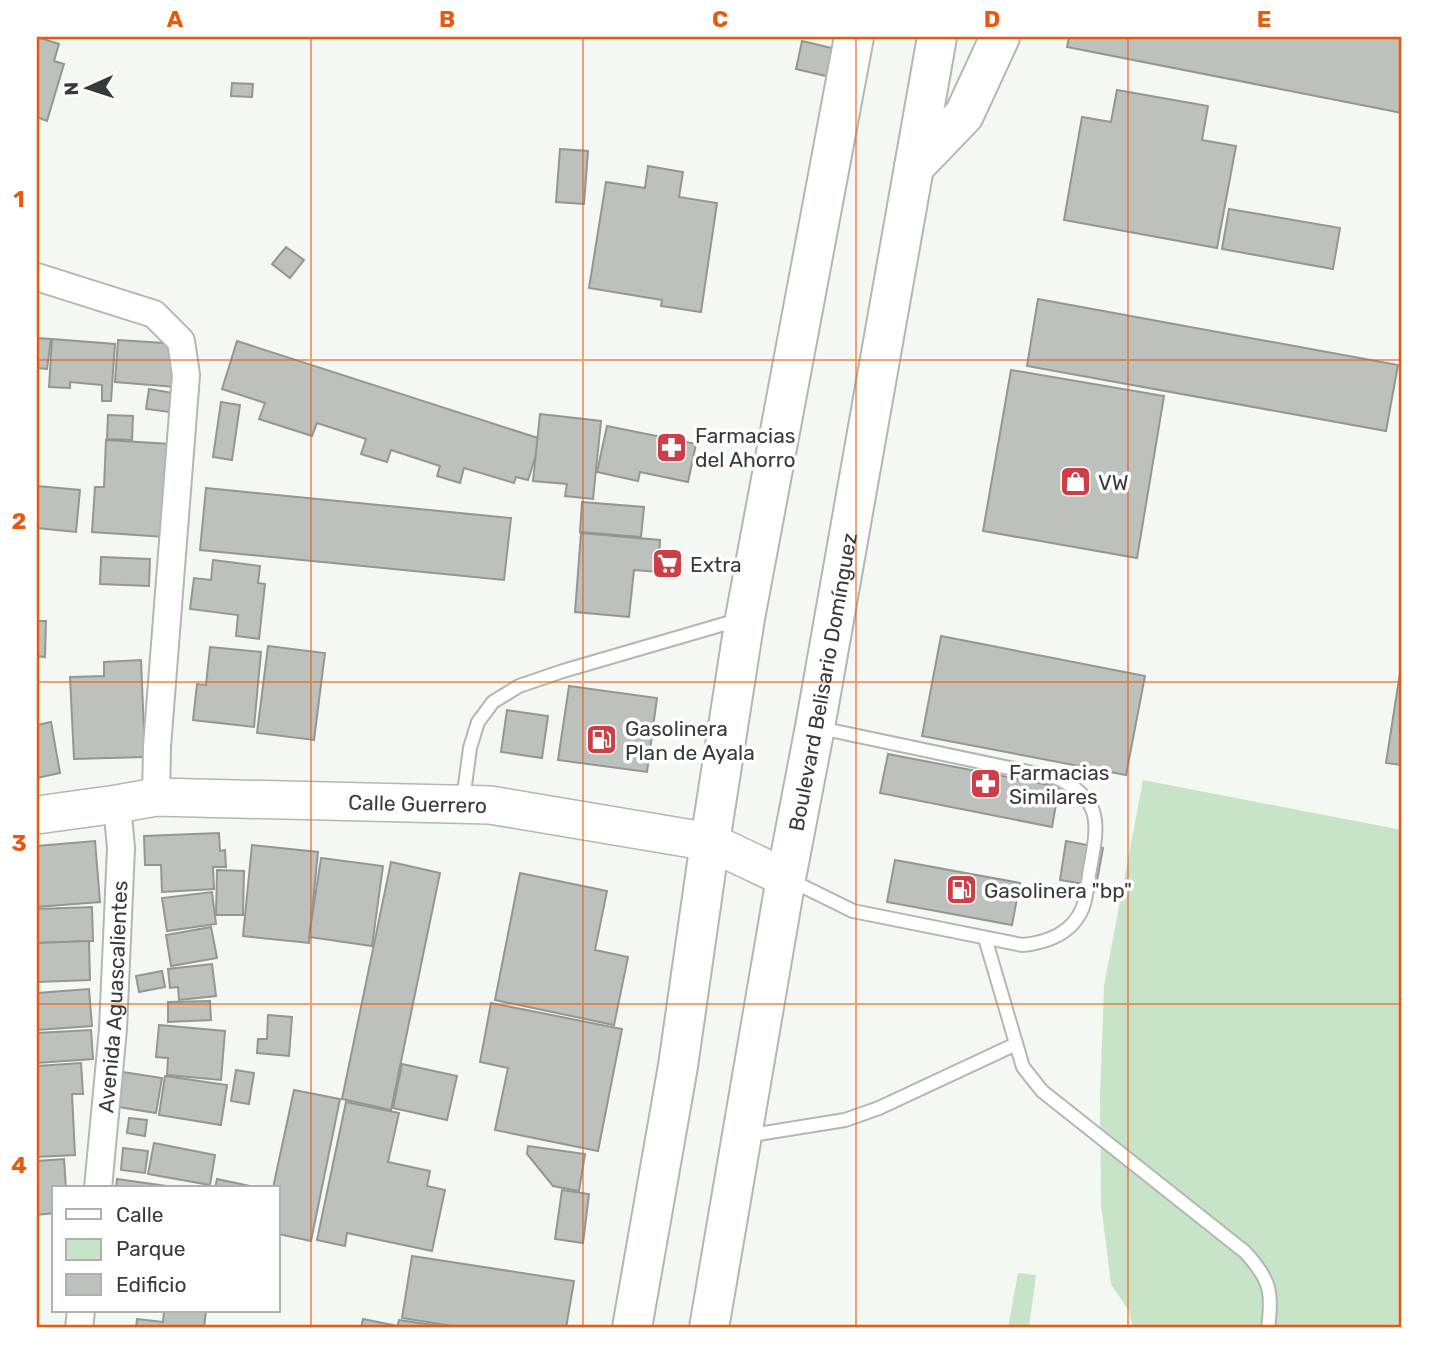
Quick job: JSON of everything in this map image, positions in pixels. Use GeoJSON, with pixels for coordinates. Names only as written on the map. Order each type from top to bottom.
{"type":"FeatureCollection","features":[{"type":"Feature","properties":{"kind":"main road"},"geometry":{"type":"LineString","coordinates":[[632,1328],[678,1066],[745,618],[854,37]]}},
{"type":"Feature","properties":{"kind":"main road","name":"Boulevard Belisario Domínguez"},"geometry":{"type":"LineString","coordinates":[[709,1328],[786,878],[816,727],[937,37]]}},
{"type":"Feature","properties":{"kind":"main road"},"geometry":{"type":"LineString","coordinates":[[914,167],[964,115],[1000,37]]}},
{"type":"Feature","properties":{"kind":"main road","name":"Calle Guerrero"},"geometry":{"type":"LineString","coordinates":[[37,815],[156,797],[490,805],[710,842],[786,878]]}},
{"type":"Feature","properties":{"kind":"street"},"geometry":{"type":"LineString","coordinates":[[37,277],[154,314],[181,341],[186,375],[157,747],[156,797]]}},
{"type":"Feature","properties":{"kind":"street","name":"Avenida Aguascalientes"},"geometry":{"type":"LineString","coordinates":[[98,1186],[113,1029],[121,848],[117,804]]}},
{"type":"Feature","properties":{"kind":"lane"},"geometry":{"type":"LineString","coordinates":[[462,804],[470,748],[478,722],[493,702],[519,686],[564,671],[745,618]]}},
{"type":"Feature","properties":{"kind":"lane"},"geometry":{"type":"LineString","coordinates":[[786,878],[853,911],[1022,945],[1041,944],[1058,936],[1073,924],[1083,907],[1097,833],[1095,815],[1087,798],[1074,786],[1057,778],[816,727]]}},
{"type":"Feature","properties":{"kind":"lane"},"geometry":{"type":"LineString","coordinates":[[985,938],[1023,1068],[1042,1091],[1245,1252],[1265,1279],[1272,1304],[1268,1328]]}},
{"type":"Feature","properties":{"kind":"lane"},"geometry":{"type":"LineString","coordinates":[[742,1136],[845,1120],[915,1093],[1016,1044]]}},
{"type":"Feature","properties":{"kind":"green space"},"geometry":{"type":"Polygon","coordinates":[[[1143,780],[1402,830],[1402,1328],[1133,1328],[1129,1311],[1111,1284],[1101,1205],[1100,1098],[1104,986],[1143,780]]]}},
{"type":"Feature","properties":{"kind":"green space"},"geometry":{"type":"Polygon","coordinates":[[[1018,1273],[1036,1275],[1029,1328],[1008,1328],[1018,1273]]]}},
{"type":"Feature","properties":{"kind":"building"},"geometry":{"type":"Polygon","coordinates":[[[37,37],[59,44],[54,61],[64,64],[47,121],[37,117],[37,37]]]}},
{"type":"Feature","properties":{"kind":"building"},"geometry":{"type":"Polygon","coordinates":[[[1069,37],[1402,37],[1402,113],[1067,47],[1069,37]]]}},
{"type":"Feature","properties":{"kind":"building"},"geometry":{"type":"Polygon","coordinates":[[[802,41],[836,49],[830,77],[796,69],[802,41]]]}},
{"type":"Feature","properties":{"kind":"building"},"geometry":{"type":"Polygon","coordinates":[[[232,83],[253,84],[252,97],[231,96],[232,83]]]}},
{"type":"Feature","properties":{"kind":"building"},"geometry":{"type":"Polygon","coordinates":[[[1117,90],[1208,106],[1202,140],[1236,146],[1217,248],[1064,220],[1082,117],[1111,122],[1117,90]]]}},
{"type":"Feature","properties":{"kind":"building"},"geometry":{"type":"Polygon","coordinates":[[[560,149],[588,151],[584,204],[556,202],[560,149]]]}},
{"type":"Feature","properties":{"kind":"building"},"geometry":{"type":"Polygon","coordinates":[[[648,166],[683,172],[679,197],[717,203],[701,312],[661,306],[662,300],[589,288],[606,182],[645,188],[648,166]]]}},
{"type":"Feature","properties":{"kind":"building"},"geometry":{"type":"Polygon","coordinates":[[[1229,209],[1340,228],[1333,269],[1222,249],[1229,209]]]}},
{"type":"Feature","properties":{"kind":"building"},"geometry":{"type":"Polygon","coordinates":[[[286,247],[304,260],[290,278],[272,264],[286,247]]]}},
{"type":"Feature","properties":{"kind":"building"},"geometry":{"type":"Polygon","coordinates":[[[1038,299],[1398,365],[1386,431],[1027,366],[1038,299]]]}},
{"type":"Feature","properties":{"kind":"building"},"geometry":{"type":"Polygon","coordinates":[[[37,338],[51,339],[47,369],[37,368],[37,338]]]}},
{"type":"Feature","properties":{"kind":"building"},"geometry":{"type":"Polygon","coordinates":[[[52,339],[115,344],[111,401],[102,401],[102,385],[70,382],[70,388],[49,387],[52,339]]]}},
{"type":"Feature","properties":{"kind":"building"},"geometry":{"type":"Polygon","coordinates":[[[118,340],[179,344],[175,387],[115,382],[118,340]]]}},
{"type":"Feature","properties":{"kind":"building"},"geometry":{"type":"Polygon","coordinates":[[[237,341],[541,439],[528,480],[516,477],[514,483],[464,468],[460,483],[437,476],[440,466],[391,450],[387,462],[361,454],[366,439],[317,423],[312,436],[259,419],[265,403],[222,389],[237,341]]]}},
{"type":"Feature","properties":{"kind":"building"},"geometry":{"type":"Polygon","coordinates":[[[1011,370],[1164,396],[1137,558],[983,531],[1011,370]]]}},
{"type":"Feature","properties":{"kind":"building"},"geometry":{"type":"Polygon","coordinates":[[[149,389],[179,394],[177,413],[146,409],[149,389]]]}},
{"type":"Feature","properties":{"kind":"building"},"geometry":{"type":"Polygon","coordinates":[[[221,402],[240,405],[232,460],[213,457],[221,402]]]}},
{"type":"Feature","properties":{"kind":"building"},"geometry":{"type":"Polygon","coordinates":[[[540,414],[601,421],[593,499],[565,496],[567,484],[533,481],[540,414]]]}},
{"type":"Feature","properties":{"kind":"building"},"geometry":{"type":"Polygon","coordinates":[[[108,415],[133,416],[132,440],[107,439],[108,415]]]}},
{"type":"Feature","properties":{"kind":"building"},"geometry":{"type":"Polygon","coordinates":[[[607,426],[696,444],[688,482],[640,472],[638,481],[597,472],[607,426]]]}},
{"type":"Feature","properties":{"kind":"building"},"geometry":{"type":"Polygon","coordinates":[[[106,440],[171,444],[165,537],[92,532],[95,487],[104,487],[106,440]]]}},
{"type":"Feature","properties":{"kind":"building"},"geometry":{"type":"Polygon","coordinates":[[[37,486],[80,490],[76,532],[37,528],[37,486]]]}},
{"type":"Feature","properties":{"kind":"building"},"geometry":{"type":"Polygon","coordinates":[[[206,488],[511,518],[504,580],[200,550],[206,488]]]}},
{"type":"Feature","properties":{"kind":"building"},"geometry":{"type":"Polygon","coordinates":[[[582,502],[644,507],[641,537],[580,532],[582,502]]]}},
{"type":"Feature","properties":{"kind":"building"},"geometry":{"type":"Polygon","coordinates":[[[581,533],[660,540],[658,572],[634,570],[629,617],[575,612],[581,533]]]}},
{"type":"Feature","properties":{"kind":"building"},"geometry":{"type":"Polygon","coordinates":[[[101,557],[150,559],[149,586],[100,584],[101,557]]]}},
{"type":"Feature","properties":{"kind":"building"},"geometry":{"type":"Polygon","coordinates":[[[213,560],[260,566],[258,583],[265,584],[259,639],[236,636],[238,615],[190,609],[194,578],[211,580],[213,560]]]}},
{"type":"Feature","properties":{"kind":"building"},"geometry":{"type":"Polygon","coordinates":[[[37,621],[46,621],[45,657],[37,656],[37,621]]]}},
{"type":"Feature","properties":{"kind":"building"},"geometry":{"type":"Polygon","coordinates":[[[941,636],[1145,676],[1126,775],[922,736],[941,636]]]}},
{"type":"Feature","properties":{"kind":"building"},"geometry":{"type":"Polygon","coordinates":[[[268,646],[325,653],[314,740],[257,733],[268,646]]]}},
{"type":"Feature","properties":{"kind":"building"},"geometry":{"type":"Polygon","coordinates":[[[210,647],[261,652],[254,727],[193,720],[197,684],[206,685],[210,647]]]}},
{"type":"Feature","properties":{"kind":"building"},"geometry":{"type":"Polygon","coordinates":[[[141,660],[145,757],[74,759],[70,677],[104,676],[104,662],[141,660]]]}},
{"type":"Feature","properties":{"kind":"building"},"geometry":{"type":"Polygon","coordinates":[[[1402,660],[1402,765],[1386,763],[1402,660]]]}},
{"type":"Feature","properties":{"kind":"building"},"geometry":{"type":"Polygon","coordinates":[[[569,686],[657,698],[647,772],[558,760],[569,686]]]}},
{"type":"Feature","properties":{"kind":"building"},"geometry":{"type":"Polygon","coordinates":[[[507,710],[548,716],[542,758],[501,752],[507,710]]]}},
{"type":"Feature","properties":{"kind":"building"},"geometry":{"type":"Polygon","coordinates":[[[51,722],[60,773],[37,778],[37,725],[51,722]]]}},
{"type":"Feature","properties":{"kind":"building"},"geometry":{"type":"Polygon","coordinates":[[[888,754],[1059,787],[1052,827],[880,793],[888,754]]]}},
{"type":"Feature","properties":{"kind":"building"},"geometry":{"type":"Polygon","coordinates":[[[219,833],[220,851],[225,850],[226,867],[213,867],[214,889],[162,892],[161,865],[145,865],[144,836],[219,833]]]}},
{"type":"Feature","properties":{"kind":"building"},"geometry":{"type":"Polygon","coordinates":[[[95,841],[100,902],[37,907],[37,846],[95,841]]]}},
{"type":"Feature","properties":{"kind":"building"},"geometry":{"type":"Polygon","coordinates":[[[1066,841],[1103,848],[1096,886],[1060,880],[1066,841]]]}},
{"type":"Feature","properties":{"kind":"building"},"geometry":{"type":"Polygon","coordinates":[[[252,845],[318,852],[309,943],[243,936],[252,845]]]}},
{"type":"Feature","properties":{"kind":"building"},"geometry":{"type":"Polygon","coordinates":[[[321,858],[383,866],[372,946],[309,937],[321,858]]]}},
{"type":"Feature","properties":{"kind":"building"},"geometry":{"type":"Polygon","coordinates":[[[895,860],[1020,883],[1012,925],[887,902],[895,860]]]}},
{"type":"Feature","properties":{"kind":"building"},"geometry":{"type":"Polygon","coordinates":[[[391,862],[440,873],[391,1110],[342,1099],[391,862]]]}},
{"type":"Feature","properties":{"kind":"building"},"geometry":{"type":"Polygon","coordinates":[[[217,870],[244,871],[243,915],[216,915],[217,870]]]}},
{"type":"Feature","properties":{"kind":"building"},"geometry":{"type":"Polygon","coordinates":[[[520,873],[607,891],[595,950],[628,957],[614,1025],[495,1000],[520,873]]]}},
{"type":"Feature","properties":{"kind":"building"},"geometry":{"type":"Polygon","coordinates":[[[212,892],[216,924],[167,931],[162,898],[212,892]]]}},
{"type":"Feature","properties":{"kind":"building"},"geometry":{"type":"Polygon","coordinates":[[[92,907],[93,941],[37,943],[37,909],[92,907]]]}},
{"type":"Feature","properties":{"kind":"building"},"geometry":{"type":"Polygon","coordinates":[[[211,927],[217,958],[171,966],[166,935],[211,927]]]}},
{"type":"Feature","properties":{"kind":"building"},"geometry":{"type":"Polygon","coordinates":[[[89,941],[90,980],[37,982],[37,943],[89,941]]]}},
{"type":"Feature","properties":{"kind":"building"},"geometry":{"type":"Polygon","coordinates":[[[212,964],[216,996],[179,1000],[178,987],[170,988],[168,969],[212,964]]]}},
{"type":"Feature","properties":{"kind":"building"},"geometry":{"type":"Polygon","coordinates":[[[162,971],[165,987],[139,992],[136,976],[162,971]]]}},
{"type":"Feature","properties":{"kind":"building"},"geometry":{"type":"Polygon","coordinates":[[[89,989],[92,1026],[37,1030],[37,993],[89,989]]]}},
{"type":"Feature","properties":{"kind":"building"},"geometry":{"type":"Polygon","coordinates":[[[210,1001],[211,1020],[168,1022],[168,1002],[210,1001]]]}},
{"type":"Feature","properties":{"kind":"building"},"geometry":{"type":"Polygon","coordinates":[[[491,1003],[622,1029],[598,1151],[495,1130],[508,1068],[480,1062],[491,1003]]]}},
{"type":"Feature","properties":{"kind":"building"},"geometry":{"type":"Polygon","coordinates":[[[268,1015],[292,1017],[289,1056],[257,1053],[258,1039],[267,1039],[268,1015]]]}},
{"type":"Feature","properties":{"kind":"building"},"geometry":{"type":"Polygon","coordinates":[[[159,1025],[225,1031],[221,1080],[167,1075],[168,1058],[156,1057],[159,1025]]]}},
{"type":"Feature","properties":{"kind":"building"},"geometry":{"type":"Polygon","coordinates":[[[91,1030],[93,1059],[37,1063],[37,1033],[91,1030]]]}},
{"type":"Feature","properties":{"kind":"building"},"geometry":{"type":"Polygon","coordinates":[[[81,1063],[83,1094],[72,1094],[75,1155],[37,1157],[37,1066],[81,1063]]]}},
{"type":"Feature","properties":{"kind":"building"},"geometry":{"type":"Polygon","coordinates":[[[402,1064],[457,1076],[447,1120],[393,1108],[402,1064]]]}},
{"type":"Feature","properties":{"kind":"building"},"geometry":{"type":"Polygon","coordinates":[[[236,1070],[254,1073],[249,1104],[231,1101],[236,1070]]]}},
{"type":"Feature","properties":{"kind":"building"},"geometry":{"type":"Polygon","coordinates":[[[123,1072],[162,1078],[156,1113],[118,1107],[123,1072]]]}},
{"type":"Feature","properties":{"kind":"building"},"geometry":{"type":"Polygon","coordinates":[[[165,1076],[227,1085],[221,1125],[159,1115],[165,1076]]]}},
{"type":"Feature","properties":{"kind":"building"},"geometry":{"type":"Polygon","coordinates":[[[294,1090],[340,1099],[311,1241],[280,1234],[280,1186],[273,1186],[294,1090]]]}},
{"type":"Feature","properties":{"kind":"building"},"geometry":{"type":"Polygon","coordinates":[[[346,1102],[399,1113],[388,1162],[430,1171],[427,1186],[445,1190],[432,1251],[347,1233],[345,1246],[317,1240],[346,1102]]]}},
{"type":"Feature","properties":{"kind":"building"},"geometry":{"type":"Polygon","coordinates":[[[129,1118],[147,1120],[145,1136],[127,1133],[129,1118]]]}},
{"type":"Feature","properties":{"kind":"building"},"geometry":{"type":"Polygon","coordinates":[[[154,1143],[215,1155],[210,1185],[148,1174],[154,1143]]]}},
{"type":"Feature","properties":{"kind":"building"},"geometry":{"type":"Polygon","coordinates":[[[528,1146],[585,1154],[579,1191],[553,1186],[527,1154],[528,1146]]]}},
{"type":"Feature","properties":{"kind":"building"},"geometry":{"type":"Polygon","coordinates":[[[123,1148],[148,1151],[145,1173],[121,1170],[123,1148]]]}},
{"type":"Feature","properties":{"kind":"building"},"geometry":{"type":"Polygon","coordinates":[[[64,1159],[66,1186],[52,1186],[52,1213],[37,1215],[37,1161],[64,1159]]]}},
{"type":"Feature","properties":{"kind":"building"},"geometry":{"type":"Polygon","coordinates":[[[117,1179],[167,1186],[116,1186],[117,1179]]]}},
{"type":"Feature","properties":{"kind":"building"},"geometry":{"type":"Polygon","coordinates":[[[217,1179],[250,1186],[215,1186],[217,1179]]]}},
{"type":"Feature","properties":{"kind":"building"},"geometry":{"type":"Polygon","coordinates":[[[562,1190],[589,1194],[583,1243],[555,1239],[562,1190]]]}},
{"type":"Feature","properties":{"kind":"building"},"geometry":{"type":"Polygon","coordinates":[[[412,1256],[574,1281],[566,1328],[464,1328],[402,1318],[412,1256]]]}},
{"type":"Feature","properties":{"kind":"building"},"geometry":{"type":"Polygon","coordinates":[[[164,1312],[206,1312],[204,1328],[136,1328],[137,1319],[163,1322],[164,1312]]]}},
{"type":"Feature","properties":{"kind":"building"},"geometry":{"type":"Polygon","coordinates":[[[363,1319],[398,1326],[398,1328],[361,1328],[363,1319]]]}},
{"type":"Feature","properties":{"kind":"building"},"geometry":{"type":"Polygon","coordinates":[[[399,1320],[454,1328],[397,1328],[399,1320]]]}},
{"type":"Feature","properties":{"kind":"place","name":"Farmacias del Ahorro"},"geometry":{"type":"Point","coordinates":[672,447]}},
{"type":"Feature","properties":{"kind":"place","name":"VW"},"geometry":{"type":"Point","coordinates":[1075,482]}},
{"type":"Feature","properties":{"kind":"place","name":"Extra"},"geometry":{"type":"Point","coordinates":[667,564]}},
{"type":"Feature","properties":{"kind":"place","name":"Gasolinera Plan de Ayala"},"geometry":{"type":"Point","coordinates":[602,740]}},
{"type":"Feature","properties":{"kind":"place","name":"Farmacias Similares"},"geometry":{"type":"Point","coordinates":[986,784]}},
{"type":"Feature","properties":{"kind":"place","name":"Gasolinera \"bp\""},"geometry":{"type":"Point","coordinates":[961,890]}}]}
